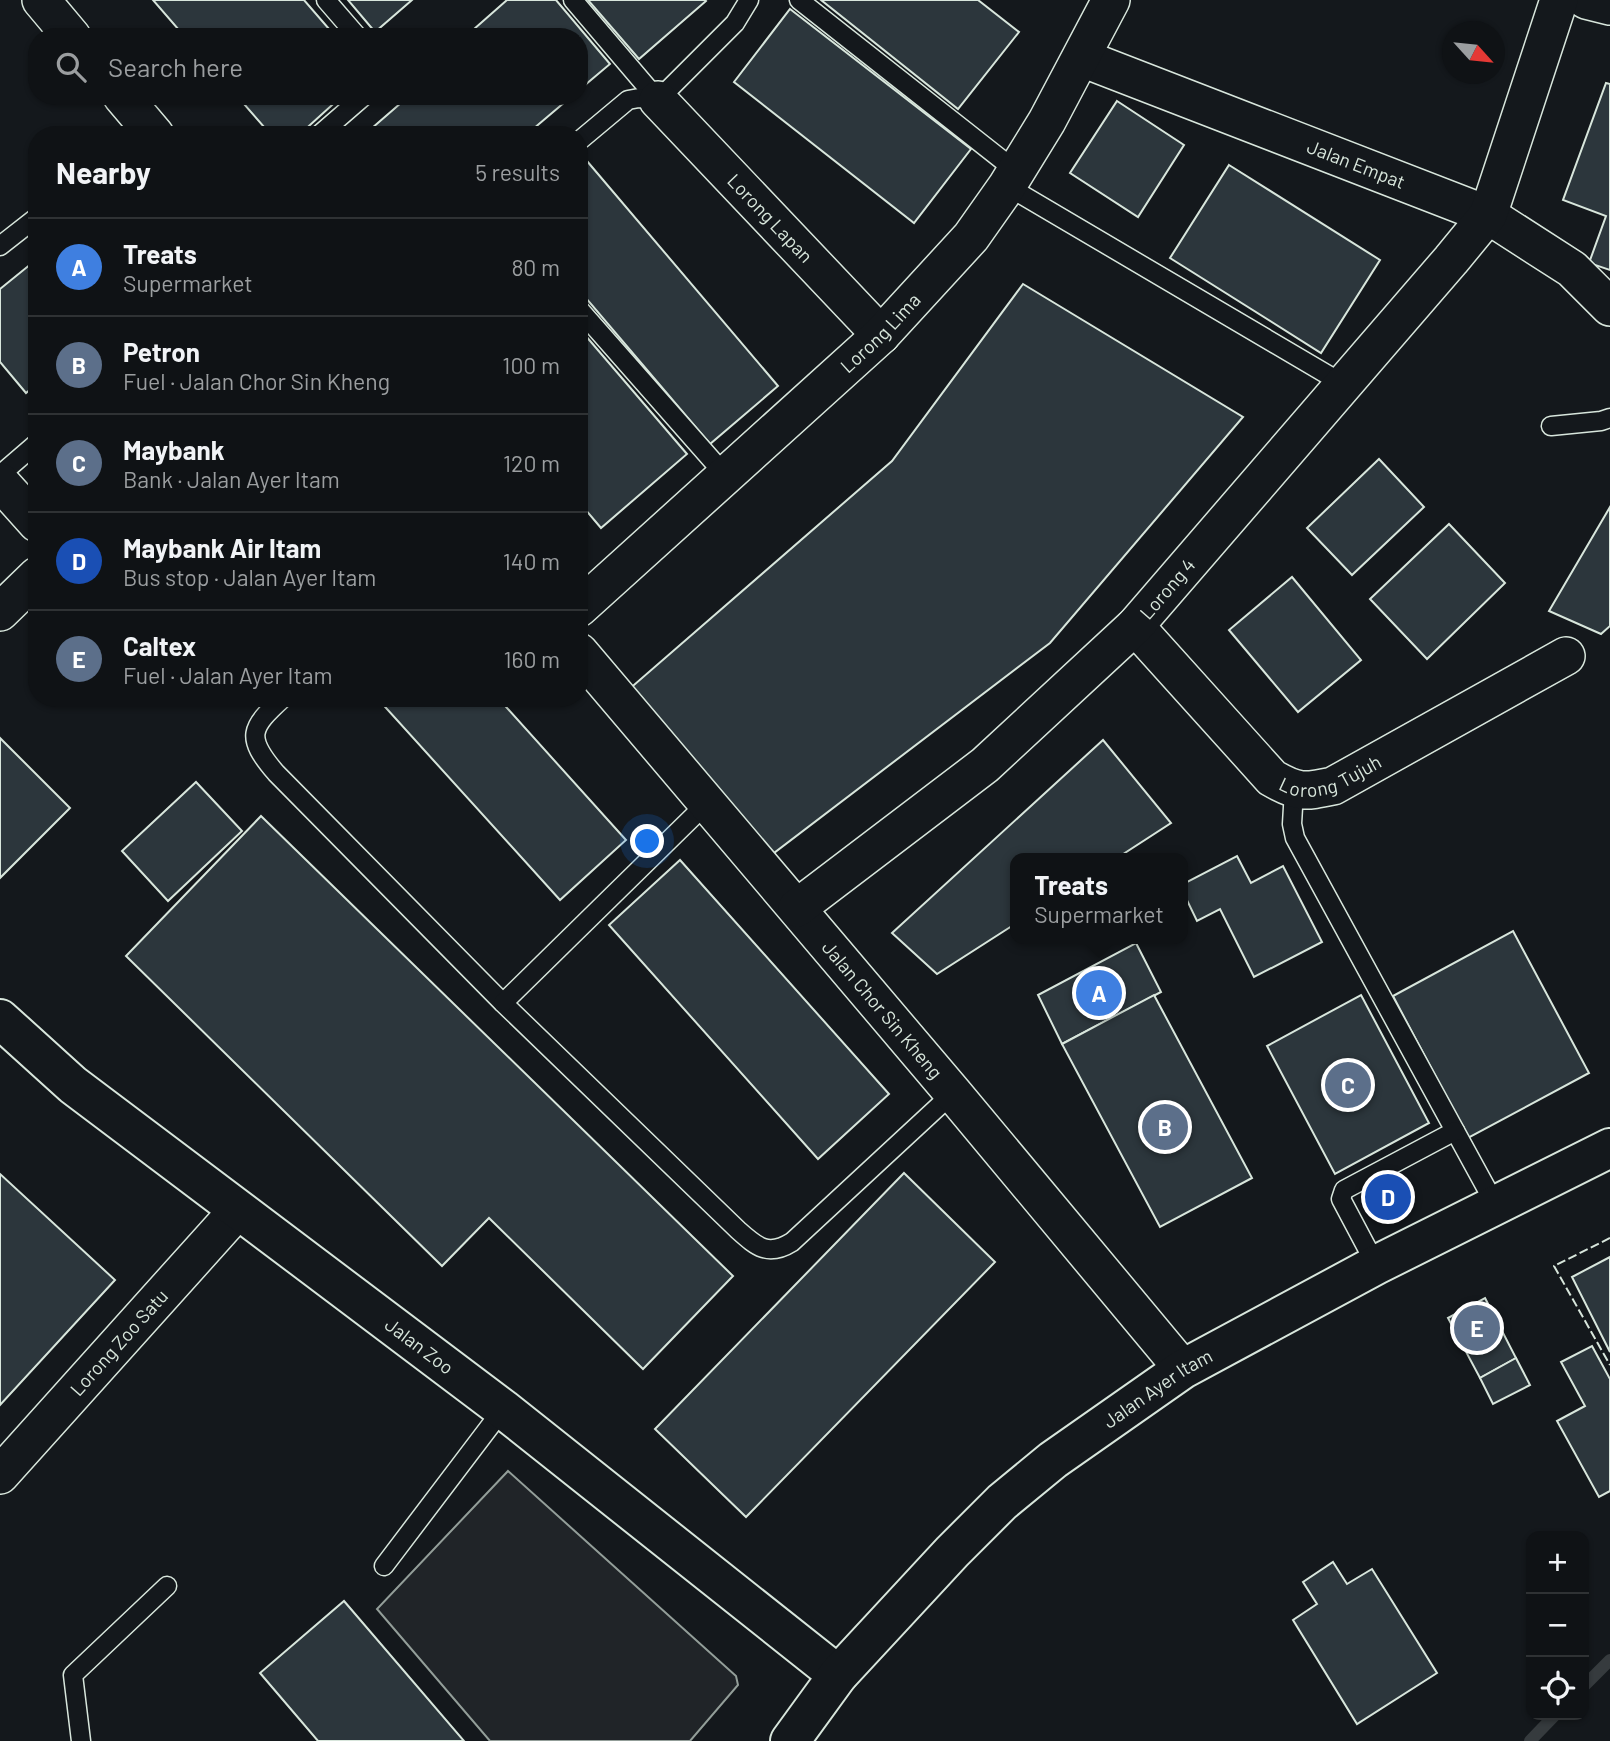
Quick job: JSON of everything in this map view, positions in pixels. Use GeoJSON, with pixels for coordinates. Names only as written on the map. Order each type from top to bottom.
{"type":"FeatureCollection","features":[{"type":"Feature","properties":{"kind":"main road","name":"Jalan Zoo"},"geometry":{"type":"LineString","coordinates":[[0,1019],[73,1085],[503,1409],[838,1675]]}},
{"type":"Feature","properties":{"kind":"main road","name":"Jalan Ayer Itam"},"geometry":{"type":"LineString","coordinates":[[790,1741],[838,1675],[952,1552],[1002,1502],[1053,1460],[1183,1369],[1376,1265],[1610,1148]]}},
{"type":"Feature","properties":{"kind":"street"},"geometry":{"type":"LineString","coordinates":[[41,0],[64,28]]}},
{"type":"Feature","properties":{"kind":"street","name":"Lorong Lima"},"geometry":{"type":"LineString","coordinates":[[588,600],[881,335],[971,237],[1047,121],[1110,0]]}},
{"type":"Feature","properties":{"kind":"street"},"geometry":{"type":"LineString","coordinates":[[1488,215],[1559,0]]}},
{"type":"Feature","properties":{"kind":"street"},"geometry":{"type":"LineString","coordinates":[[1586,0],[1610,6]]}},
{"type":"Feature","properties":{"kind":"street","name":"Jalan Empat"},"geometry":{"type":"LineString","coordinates":[[1082,58],[1488,215],[1572,269],[1610,307]]}},
{"type":"Feature","properties":{"kind":"street","name":"Lorong Lapan"},"geometry":{"type":"LineString","coordinates":[[658,100],[881,335]]}},
{"type":"Feature","properties":{"kind":"street"},"geometry":{"type":"LineString","coordinates":[[128,105],[143,126]]}},
{"type":"Feature","properties":{"kind":"street","name":"Lorong 4"},"geometry":{"type":"LineString","coordinates":[[797,908],[985,765],[1135,626],[1345,385],[1488,215]]}},
{"type":"Feature","properties":{"kind":"street"},"geometry":{"type":"LineString","coordinates":[[0,482],[28,513]]}},
{"type":"Feature","properties":{"kind":"street"},"geometry":{"type":"LineString","coordinates":[[0,612],[28,585]]}},
{"type":"Feature","properties":{"kind":"street","name":"Lorong Tujuh"},"geometry":{"type":"LineString","coordinates":[[1135,626],[1272,778],[1294,790],[1312,791],[1333,786],[1566,656]]}},
{"type":"Feature","properties":{"kind":"street","name":"Jalan Chor Sin Kheng"},"geometry":{"type":"LineString","coordinates":[[588,662],[1183,1369]]}},
{"type":"Feature","properties":{"kind":"street","name":"Lorong Zoo Satu"},"geometry":{"type":"LineString","coordinates":[[0,1475],[237,1210]]}},
{"type":"Feature","properties":{"kind":"lane"},"geometry":{"type":"LineString","coordinates":[[326,0],[350,28]]}},
{"type":"Feature","properties":{"kind":"lane"},"geometry":{"type":"LineString","coordinates":[[573,0],[658,100]]}},
{"type":"Feature","properties":{"kind":"lane"},"geometry":{"type":"LineString","coordinates":[[658,100],[735,23],[749,0]]}},
{"type":"Feature","properties":{"kind":"lane"},"geometry":{"type":"LineString","coordinates":[[799,0],[1011,178],[1345,385]]}},
{"type":"Feature","properties":{"kind":"lane"},"geometry":{"type":"LineString","coordinates":[[588,133],[628,100],[658,100]]}},
{"type":"Feature","properties":{"kind":"lane"},"geometry":{"type":"LineString","coordinates":[[329,126],[354,105]]}},
{"type":"Feature","properties":{"kind":"lane"},"geometry":{"type":"LineString","coordinates":[[0,246],[28,224]]}},
{"type":"Feature","properties":{"kind":"lane"},"geometry":{"type":"LineString","coordinates":[[588,319],[726,476]]}},
{"type":"Feature","properties":{"kind":"lane"},"geometry":{"type":"LineString","coordinates":[[1551,426],[1610,418]]}},
{"type":"Feature","properties":{"kind":"lane"},"geometry":{"type":"LineString","coordinates":[[0,475],[28,451]]}},
{"type":"Feature","properties":{"kind":"lane"},"geometry":{"type":"LineString","coordinates":[[273,707],[257,725],[257,749],[263,759],[503,1003],[738,1230],[760,1248],[783,1248],[792,1242],[953,1093]]}},
{"type":"Feature","properties":{"kind":"lane"},"geometry":{"type":"LineString","coordinates":[[1294,790],[1292,824],[1295,838],[1495,1204]]}},
{"type":"Feature","properties":{"kind":"lane"},"geometry":{"type":"LineString","coordinates":[[503,1003],[708,802]]}},
{"type":"Feature","properties":{"kind":"lane"},"geometry":{"type":"LineString","coordinates":[[1376,1265],[1341,1199],[1344,1190],[1455,1131]]}},
{"type":"Feature","properties":{"kind":"lane"},"geometry":{"type":"LineString","coordinates":[[384,1566],[503,1409]]}},
{"type":"Feature","properties":{"kind":"lane"},"geometry":{"type":"LineString","coordinates":[[81,1741],[73,1675],[167,1586]]}},
{"type":"Feature","properties":{"kind":"shaded area"},"geometry":{"type":"Polygon","coordinates":[[[508,1471],[736,1676],[738,1685],[690,1741],[490,1741],[377,1609],[508,1471]]]}},
{"type":"Feature","properties":{"kind":"building"},"geometry":{"type":"Polygon","coordinates":[[[153,0],[304,0],[328,28],[177,28],[153,0]]]}},
{"type":"Feature","properties":{"kind":"building"},"geometry":{"type":"Polygon","coordinates":[[[348,0],[412,0],[380,28],[372,28],[348,0]]]}},
{"type":"Feature","properties":{"kind":"building"},"geometry":{"type":"Polygon","coordinates":[[[507,0],[556,0],[580,28],[475,28],[507,0]]]}},
{"type":"Feature","properties":{"kind":"building"},"geometry":{"type":"Polygon","coordinates":[[[588,0],[705,0],[706,1],[639,59],[588,0]]]}},
{"type":"Feature","properties":{"kind":"building"},"geometry":{"type":"Polygon","coordinates":[[[821,0],[978,0],[1019,32],[958,109],[821,0]]]}},
{"type":"Feature","properties":{"kind":"building"},"geometry":{"type":"Polygon","coordinates":[[[790,9],[971,149],[914,223],[734,82],[790,9]]]}},
{"type":"Feature","properties":{"kind":"building"},"geometry":{"type":"Polygon","coordinates":[[[588,38],[610,64],[588,82],[588,38]]]}},
{"type":"Feature","properties":{"kind":"building"},"geometry":{"type":"Polygon","coordinates":[[[1606,83],[1610,84],[1610,270],[1589,263],[1606,216],[1563,200],[1606,83]]]}},
{"type":"Feature","properties":{"kind":"building"},"geometry":{"type":"Polygon","coordinates":[[[1117,101],[1184,145],[1138,217],[1070,173],[1117,101]]]}},
{"type":"Feature","properties":{"kind":"building"},"geometry":{"type":"Polygon","coordinates":[[[245,105],[332,105],[309,126],[263,126],[245,105]]]}},
{"type":"Feature","properties":{"kind":"building"},"geometry":{"type":"Polygon","coordinates":[[[399,105],[561,105],[537,126],[374,126],[399,105]]]}},
{"type":"Feature","properties":{"kind":"building"},"geometry":{"type":"Polygon","coordinates":[[[588,162],[778,386],[710,444],[588,301],[588,162]]]}},
{"type":"Feature","properties":{"kind":"building"},"geometry":{"type":"Polygon","coordinates":[[[1229,165],[1380,260],[1321,353],[1170,258],[1229,165]]]}},
{"type":"Feature","properties":{"kind":"building"},"geometry":{"type":"Polygon","coordinates":[[[28,266],[26,393],[0,362],[0,289],[28,266]]]}},
{"type":"Feature","properties":{"kind":"building"},"geometry":{"type":"Polygon","coordinates":[[[1023,284],[1243,417],[1050,643],[766,859],[627,691],[892,461],[1023,284]]]}},
{"type":"Feature","properties":{"kind":"building"},"geometry":{"type":"Polygon","coordinates":[[[588,338],[687,454],[601,528],[588,513],[588,338]]]}},
{"type":"Feature","properties":{"kind":"building"},"geometry":{"type":"Polygon","coordinates":[[[1379,459],[1424,507],[1352,575],[1307,528],[1379,459]]]}},
{"type":"Feature","properties":{"kind":"building"},"geometry":{"type":"Polygon","coordinates":[[[1610,507],[1610,626],[1601,634],[1549,611],[1610,507]]]}},
{"type":"Feature","properties":{"kind":"building"},"geometry":{"type":"Polygon","coordinates":[[[1449,524],[1505,583],[1427,659],[1370,599],[1449,524]]]}},
{"type":"Feature","properties":{"kind":"building"},"geometry":{"type":"Polygon","coordinates":[[[1292,577],[1361,660],[1298,712],[1229,630],[1292,577]]]}},
{"type":"Feature","properties":{"kind":"building"},"geometry":{"type":"Polygon","coordinates":[[[385,707],[506,707],[626,840],[560,900],[385,707]]]}},
{"type":"Feature","properties":{"kind":"building"},"geometry":{"type":"Polygon","coordinates":[[[0,738],[70,808],[0,878],[0,738]]]}},
{"type":"Feature","properties":{"kind":"building"},"geometry":{"type":"Polygon","coordinates":[[[1103,740],[1171,823],[1125,853],[1010,853],[1010,927],[937,974],[892,933],[1103,740]]]}},
{"type":"Feature","properties":{"kind":"building"},"geometry":{"type":"Polygon","coordinates":[[[196,782],[242,831],[168,901],[122,851],[196,782]]]}},
{"type":"Feature","properties":{"kind":"building"},"geometry":{"type":"Polygon","coordinates":[[[261,816],[733,1276],[643,1369],[489,1218],[442,1266],[126,956],[261,816]]]}},
{"type":"Feature","properties":{"kind":"building"},"geometry":{"type":"Polygon","coordinates":[[[1237,856],[1251,883],[1283,866],[1322,942],[1254,977],[1220,909],[1197,921],[1188,902],[1188,881],[1237,856]]]}},
{"type":"Feature","properties":{"kind":"building"},"geometry":{"type":"Polygon","coordinates":[[[680,860],[889,1094],[818,1159],[609,925],[680,860]]]}},
{"type":"Feature","properties":{"kind":"building"},"geometry":{"type":"Polygon","coordinates":[[[1513,931],[1589,1073],[1468,1138],[1393,996],[1513,931]]]}},
{"type":"Feature","properties":{"kind":"building"},"geometry":{"type":"Polygon","coordinates":[[[1134,944],[1161,992],[1062,1044],[1038,995],[1134,944]]]}},
{"type":"Feature","properties":{"kind":"building"},"geometry":{"type":"Polygon","coordinates":[[[1154,995],[1252,1178],[1160,1227],[1062,1044],[1154,995]]]}},
{"type":"Feature","properties":{"kind":"building"},"geometry":{"type":"Polygon","coordinates":[[[1361,995],[1429,1123],[1335,1174],[1267,1046],[1361,995]]]}},
{"type":"Feature","properties":{"kind":"building"},"geometry":{"type":"Polygon","coordinates":[[[904,1173],[995,1262],[746,1517],[655,1429],[904,1173]]]}},
{"type":"Feature","properties":{"kind":"building"},"geometry":{"type":"Polygon","coordinates":[[[0,1174],[115,1280],[0,1405],[0,1174]]]}},
{"type":"Feature","properties":{"kind":"building"},"geometry":{"type":"Polygon","coordinates":[[[1610,1257],[1610,1352],[1572,1277],[1610,1257]]]}},
{"type":"Feature","properties":{"kind":"building"},"geometry":{"type":"Polygon","coordinates":[[[1485,1298],[1516,1358],[1480,1378],[1448,1318],[1485,1298]]]}},
{"type":"Feature","properties":{"kind":"building"},"geometry":{"type":"Polygon","coordinates":[[[1592,1346],[1610,1379],[1610,1491],[1599,1497],[1557,1421],[1585,1406],[1561,1362],[1592,1346]]]}},
{"type":"Feature","properties":{"kind":"building"},"geometry":{"type":"Polygon","coordinates":[[[1516,1358],[1530,1385],[1493,1404],[1480,1378],[1516,1358]]]}},
{"type":"Feature","properties":{"kind":"building"},"geometry":{"type":"Polygon","coordinates":[[[1333,1562],[1347,1584],[1372,1569],[1437,1673],[1357,1724],[1293,1620],[1317,1604],[1303,1582],[1333,1562]]]}},
{"type":"Feature","properties":{"kind":"building"},"geometry":{"type":"Polygon","coordinates":[[[344,1601],[464,1741],[318,1741],[260,1673],[344,1601]]]}},
{"type":"Feature","properties":{"kind":"waterway"},"geometry":{"type":"LineString","coordinates":[[1589,1681],[1610,1660]]}},
{"type":"Feature","properties":{"kind":"waterway"},"geometry":{"type":"LineString","coordinates":[[1530,1741],[1550,1720]]}},
{"type":"Feature","properties":{"kind":"fence"},"geometry":{"type":"LineString","coordinates":[[1610,1238],[1554,1266],[1610,1365]]}},
{"type":"Feature","properties":{"kind":"place","name":"Treats"},"geometry":{"type":"Point","coordinates":[1099,993]}},
{"type":"Feature","properties":{"kind":"place","name":"Maybank"},"geometry":{"type":"Point","coordinates":[1348,1085]}},
{"type":"Feature","properties":{"kind":"place","name":"Petron"},"geometry":{"type":"Point","coordinates":[1165,1127]}},
{"type":"Feature","properties":{"kind":"place","name":"Maybank Air Itam"},"geometry":{"type":"Point","coordinates":[1388,1197]}},
{"type":"Feature","properties":{"kind":"place","name":"Caltex"},"geometry":{"type":"Point","coordinates":[1477,1328]}}]}
